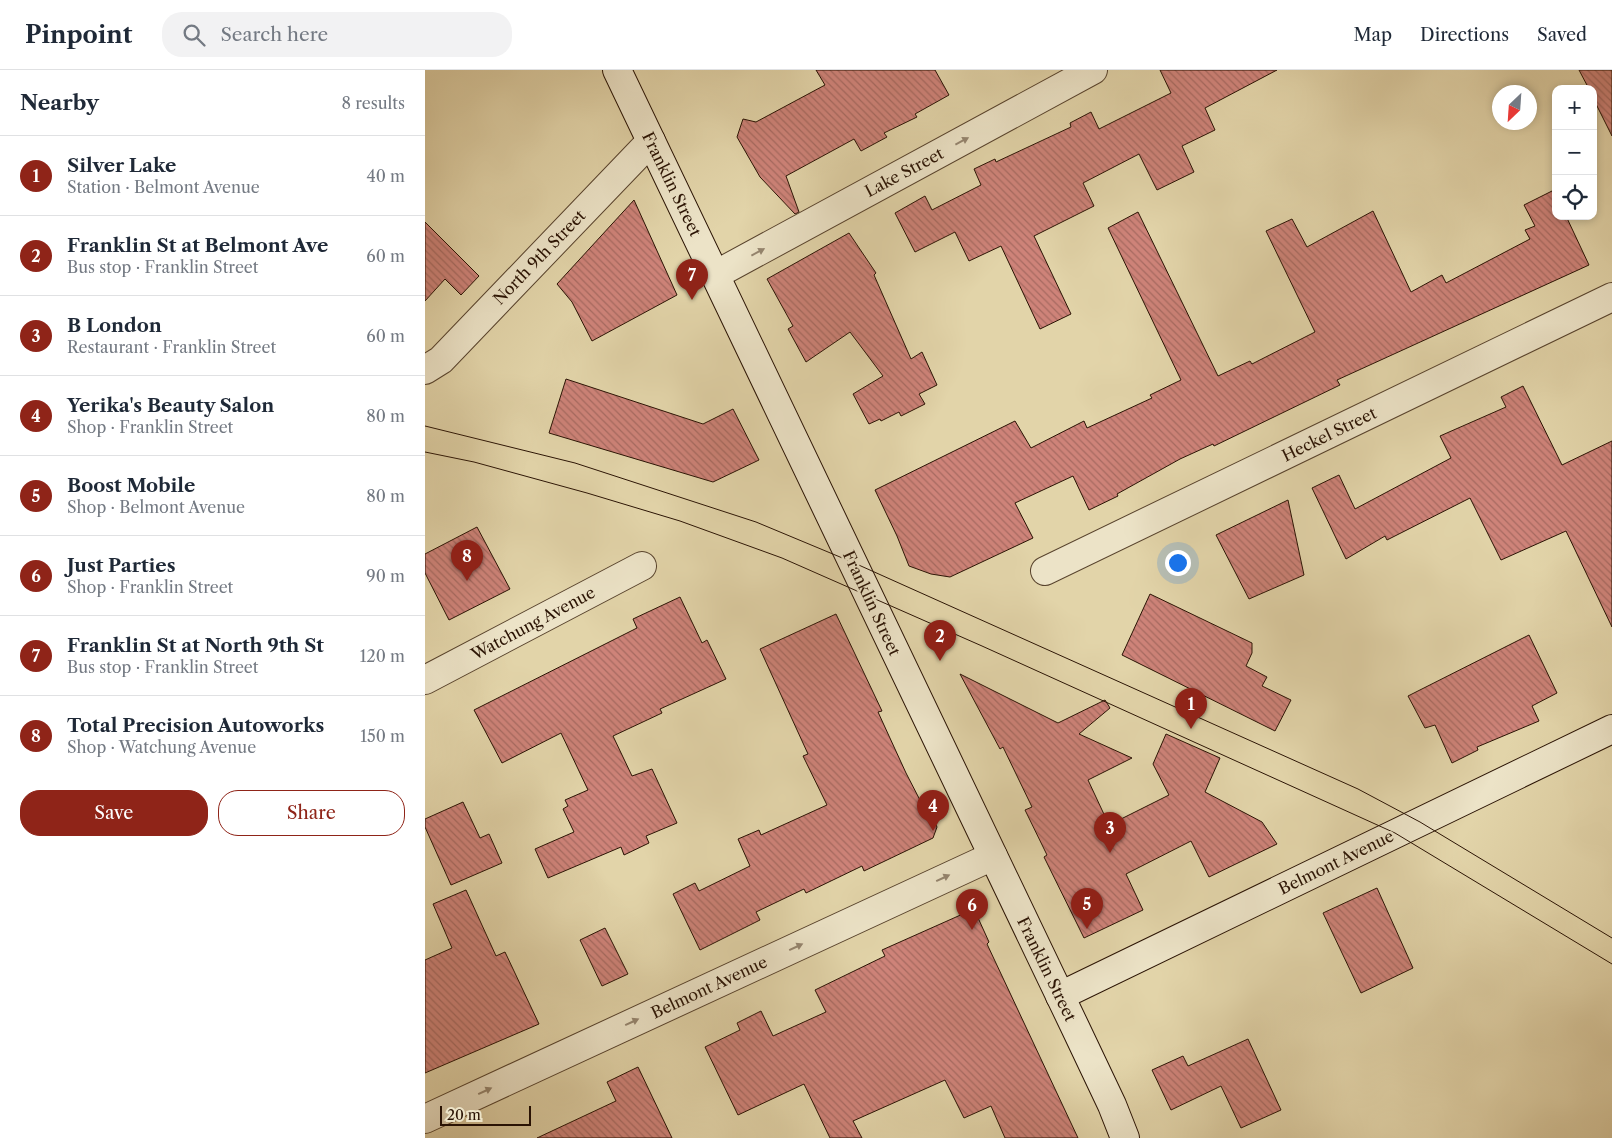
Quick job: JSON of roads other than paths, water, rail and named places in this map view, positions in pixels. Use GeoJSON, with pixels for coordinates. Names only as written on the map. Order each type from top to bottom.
{"type":"FeatureCollection","features":[{"type":"Feature","properties":{"kind":"street","name":"Franklin Street"},"geometry":{"type":"LineString","coordinates":[[617,70],[1112,1105],[1125,1138]]}},
{"type":"Feature","properties":{"kind":"street","name":"Lake Street"},"geometry":{"type":"LineString","coordinates":[[715,275],[1093,70]]}},
{"type":"Feature","properties":{"kind":"street","name":"North 9th Street"},"geometry":{"type":"LineString","coordinates":[[425,370],[441,360],[651,141]]}},
{"type":"Feature","properties":{"kind":"street","name":"Heckel Street"},"geometry":{"type":"LineString","coordinates":[[1045,571],[1612,296]]}},
{"type":"Feature","properties":{"kind":"street","name":"Watchung Avenue"},"geometry":{"type":"LineString","coordinates":[[425,680],[642,566]]}},
{"type":"Feature","properties":{"kind":"street","name":"Belmont Avenue"},"geometry":{"type":"LineString","coordinates":[[1060,996],[1612,729]]}},
{"type":"Feature","properties":{"kind":"street","name":"Belmont Avenue"},"geometry":{"type":"LineString","coordinates":[[425,1119],[993,856]]}},
{"type":"Feature","properties":{"kind":"tram line"},"geometry":{"type":"LineString","coordinates":[[425,426],[575,463],[756,522],[852,562],[1358,789],[1420,822],[1612,938]]}},
{"type":"Feature","properties":{"kind":"tram line"},"geometry":{"type":"LineString","coordinates":[[425,452],[474,462],[587,493],[680,521],[782,558],[982,646],[1395,833],[1612,964]]}},
{"type":"Feature","properties":{"kind":"place","name":"Franklin St at North 9th St"},"geometry":{"type":"Point","coordinates":[692,300]}},
{"type":"Feature","properties":{"kind":"place","name":"Total Precision Autoworks"},"geometry":{"type":"Point","coordinates":[467,581]}},
{"type":"Feature","properties":{"kind":"place","name":"Franklin St at Belmont Ave"},"geometry":{"type":"Point","coordinates":[940,661]}},
{"type":"Feature","properties":{"kind":"place","name":"Silver Lake"},"geometry":{"type":"Point","coordinates":[1191,729]}},
{"type":"Feature","properties":{"kind":"place","name":"Yerika's Beauty Salon"},"geometry":{"type":"Point","coordinates":[933,831]}},
{"type":"Feature","properties":{"kind":"place","name":"B London"},"geometry":{"type":"Point","coordinates":[1110,853]}},
{"type":"Feature","properties":{"kind":"place","name":"Boost Mobile"},"geometry":{"type":"Point","coordinates":[1087,929]}},
{"type":"Feature","properties":{"kind":"place","name":"Just Parties"},"geometry":{"type":"Point","coordinates":[972,930]}}]}
